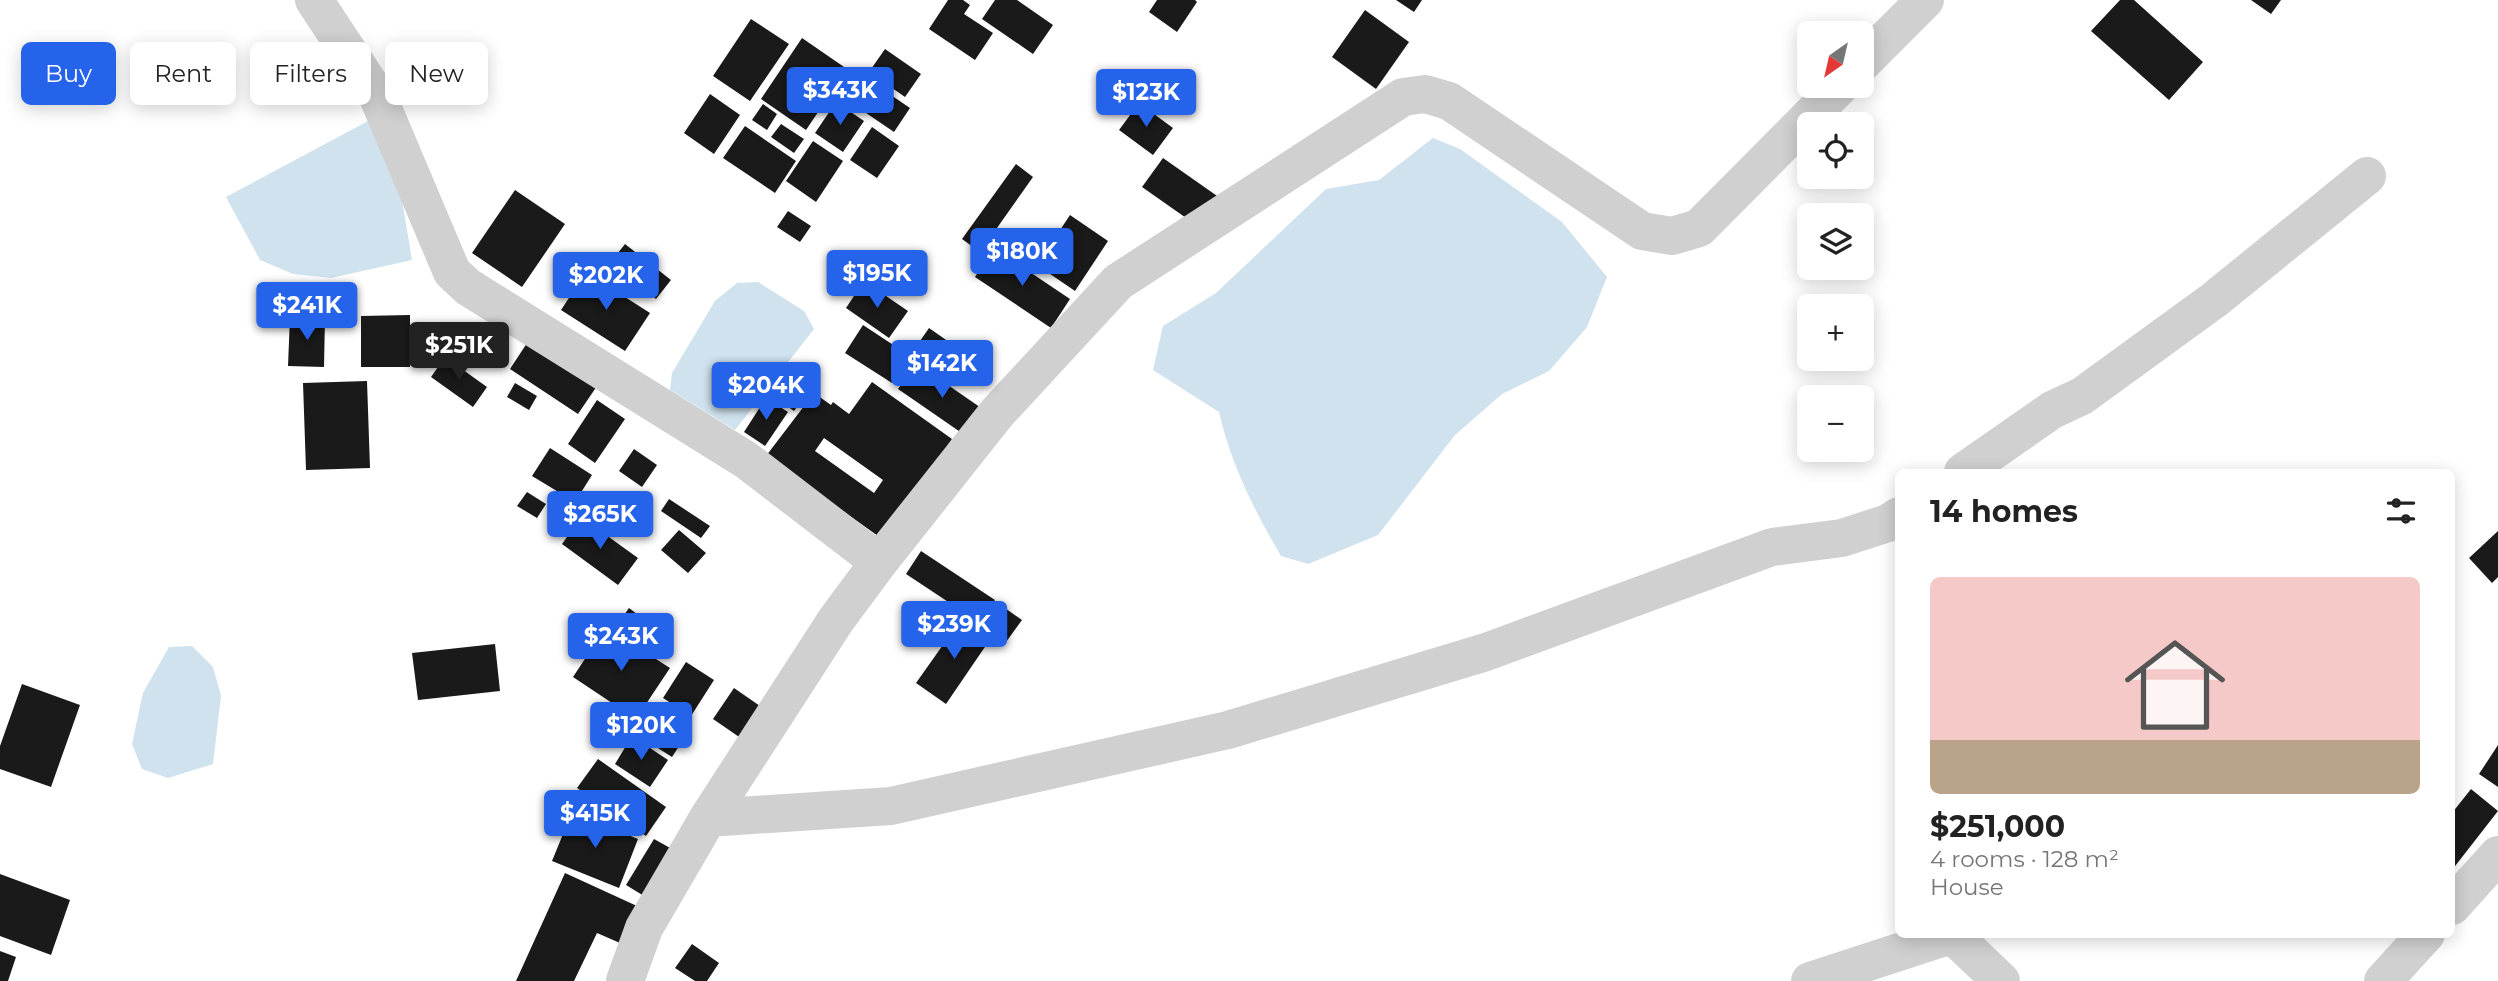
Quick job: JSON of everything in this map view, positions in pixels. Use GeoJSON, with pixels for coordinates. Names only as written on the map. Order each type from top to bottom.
{"type":"FeatureCollection","features":[{"type":"Feature","properties":{"kind":"street"},"geometry":{"type":"LineString","coordinates":[[314,0],[378,97],[452,272],[468,287],[746,460],[879,562]]}},
{"type":"Feature","properties":{"kind":"street"},"geometry":{"type":"LineString","coordinates":[[1874,52],[1925,0]]}},
{"type":"Feature","properties":{"kind":"street"},"geometry":{"type":"LineString","coordinates":[[625,981],[644,928],[708,818],[836,620],[997,414],[1118,282],[1403,97],[1425,94],[1449,101],[1642,231],[1672,236],[1699,228],[1828,98]]}},
{"type":"Feature","properties":{"kind":"street"},"geometry":{"type":"LineString","coordinates":[[1967,469],[2052,410],[2082,396],[2214,300],[2367,176]]}},
{"type":"Feature","properties":{"kind":"street"},"geometry":{"type":"LineString","coordinates":[[708,818],[891,806],[1228,730],[1486,652],[1772,547],[1842,538],[1895,519]]}},
{"type":"Feature","properties":{"kind":"street"},"geometry":{"type":"LineString","coordinates":[[2455,903],[2498,855]]}},
{"type":"Feature","properties":{"kind":"street"},"geometry":{"type":"LineString","coordinates":[[1810,981],[1942,938]]}},
{"type":"Feature","properties":{"kind":"street"},"geometry":{"type":"LineString","coordinates":[[1952,938],[1960,942],[2001,981]]}},
{"type":"Feature","properties":{"kind":"street"},"geometry":{"type":"LineString","coordinates":[[2383,981],[2422,938]]}},
{"type":"Feature","properties":{"kind":"water"},"geometry":{"type":"Polygon","coordinates":[[[370,120],[396,164],[412,260],[331,278],[293,274],[260,260],[226,197],[370,120]]]}},
{"type":"Feature","properties":{"kind":"water"},"geometry":{"type":"Polygon","coordinates":[[[1433,138],[1460,149],[1562,222],[1607,277],[1587,327],[1549,371],[1502,394],[1455,435],[1378,535],[1308,564],[1281,556],[1244,486],[1219,412],[1153,370],[1163,326],[1216,293],[1326,189],[1379,180],[1433,138]]]}},
{"type":"Feature","properties":{"kind":"water"},"geometry":{"type":"Polygon","coordinates":[[[758,282],[804,311],[814,329],[735,430],[670,390],[672,373],[715,301],[737,283],[758,282]]]}},
{"type":"Feature","properties":{"kind":"water"},"geometry":{"type":"Polygon","coordinates":[[[192,646],[213,667],[221,696],[213,764],[168,778],[142,769],[132,744],[143,693],[169,647],[192,646]]]}},
{"type":"Feature","properties":{"kind":"building"},"geometry":{"type":"Polygon","coordinates":[[[948,0],[963,0],[970,5],[964,14],[993,33],[975,60],[929,29],[948,0]]]}},
{"type":"Feature","properties":{"kind":"building"},"geometry":{"type":"Polygon","coordinates":[[[995,0],[1017,0],[1053,25],[1033,54],[982,19],[995,0]]]}},
{"type":"Feature","properties":{"kind":"building"},"geometry":{"type":"Polygon","coordinates":[[[1157,0],[1197,2],[1177,32],[1149,12],[1157,0]]]}},
{"type":"Feature","properties":{"kind":"building"},"geometry":{"type":"Polygon","coordinates":[[[1396,0],[1422,0],[1414,12],[1396,0]]]}},
{"type":"Feature","properties":{"kind":"building"},"geometry":{"type":"Polygon","coordinates":[[[2120,0],[2134,0],[2203,62],[2169,100],[2091,31],[2120,0]]]}},
{"type":"Feature","properties":{"kind":"building"},"geometry":{"type":"Polygon","coordinates":[[[2251,0],[2281,0],[2271,14],[2251,0]]]}},
{"type":"Feature","properties":{"kind":"building"},"geometry":{"type":"Polygon","coordinates":[[[1365,10],[1409,42],[1376,89],[1332,57],[1365,10]]]}},
{"type":"Feature","properties":{"kind":"building"},"geometry":{"type":"Polygon","coordinates":[[[751,19],[789,44],[750,101],[713,76],[751,19]]]}},
{"type":"Feature","properties":{"kind":"building"},"geometry":{"type":"Polygon","coordinates":[[[802,38],[847,69],[806,130],[761,99],[802,38]]]}},
{"type":"Feature","properties":{"kind":"building"},"geometry":{"type":"Polygon","coordinates":[[[885,49],[921,74],[905,97],[869,72],[885,49]]]}},
{"type":"Feature","properties":{"kind":"building"},"geometry":{"type":"Polygon","coordinates":[[[863,76],[910,108],[894,132],[847,100],[863,76]]]}},
{"type":"Feature","properties":{"kind":"building"},"geometry":{"type":"Polygon","coordinates":[[[710,94],[740,115],[714,154],[684,133],[710,94]]]}},
{"type":"Feature","properties":{"kind":"building"},"geometry":{"type":"Polygon","coordinates":[[[836,102],[864,121],[843,152],[815,133],[836,102]]]}},
{"type":"Feature","properties":{"kind":"building"},"geometry":{"type":"Polygon","coordinates":[[[1139,103],[1173,128],[1153,155],[1119,130],[1139,103]]]}},
{"type":"Feature","properties":{"kind":"building"},"geometry":{"type":"Polygon","coordinates":[[[763,104],[777,114],[767,130],[752,120],[763,104]]]}},
{"type":"Feature","properties":{"kind":"building"},"geometry":{"type":"Polygon","coordinates":[[[781,124],[804,139],[794,153],[771,137],[781,124]]]}},
{"type":"Feature","properties":{"kind":"building"},"geometry":{"type":"Polygon","coordinates":[[[745,126],[796,161],[775,193],[723,158],[745,126]]]}},
{"type":"Feature","properties":{"kind":"building"},"geometry":{"type":"Polygon","coordinates":[[[872,127],[899,146],[877,178],[850,160],[872,127]]]}},
{"type":"Feature","properties":{"kind":"building"},"geometry":{"type":"Polygon","coordinates":[[[813,141],[843,161],[816,202],[786,181],[813,141]]]}},
{"type":"Feature","properties":{"kind":"building"},"geometry":{"type":"Polygon","coordinates":[[[1163,158],[1220,198],[1199,227],[1142,187],[1163,158]]]}},
{"type":"Feature","properties":{"kind":"building"},"geometry":{"type":"Polygon","coordinates":[[[1016,164],[1033,177],[980,252],[962,239],[1016,164]]]}},
{"type":"Feature","properties":{"kind":"building"},"geometry":{"type":"Polygon","coordinates":[[[515,190],[565,224],[522,287],[472,253],[515,190]]]}},
{"type":"Feature","properties":{"kind":"building"},"geometry":{"type":"Polygon","coordinates":[[[788,211],[811,226],[800,242],[777,227],[788,211]]]}},
{"type":"Feature","properties":{"kind":"building"},"geometry":{"type":"Polygon","coordinates":[[[1070,215],[1108,241],[1075,291],[1037,265],[1070,215]]]}},
{"type":"Feature","properties":{"kind":"building"},"geometry":{"type":"Polygon","coordinates":[[[625,244],[671,280],[656,299],[610,263],[625,244]]]}},
{"type":"Feature","properties":{"kind":"building"},"geometry":{"type":"Polygon","coordinates":[[[994,248],[1070,299],[1051,328],[975,277],[994,248]]]}},
{"type":"Feature","properties":{"kind":"building"},"geometry":{"type":"Polygon","coordinates":[[[586,272],[650,313],[625,351],[561,310],[586,272]]]}},
{"type":"Feature","properties":{"kind":"building"},"geometry":{"type":"Polygon","coordinates":[[[864,281],[908,311],[889,338],[846,308],[864,281]]]}},
{"type":"Feature","properties":{"kind":"building"},"geometry":{"type":"Polygon","coordinates":[[[410,315],[410,367],[361,367],[361,316],[410,315]]]}},
{"type":"Feature","properties":{"kind":"building"},"geometry":{"type":"Polygon","coordinates":[[[290,316],[325,317],[324,367],[288,366],[290,316]]]}},
{"type":"Feature","properties":{"kind":"building"},"geometry":{"type":"Polygon","coordinates":[[[863,325],[910,356],[892,383],[845,353],[863,325]]]}},
{"type":"Feature","properties":{"kind":"building"},"geometry":{"type":"Polygon","coordinates":[[[929,328],[969,356],[951,382],[911,354],[929,328]]]}},
{"type":"Feature","properties":{"kind":"building"},"geometry":{"type":"Polygon","coordinates":[[[529,340],[597,386],[578,414],[510,369],[529,340]]]}},
{"type":"Feature","properties":{"kind":"building"},"geometry":{"type":"Polygon","coordinates":[[[445,357],[487,387],[473,407],[431,377],[445,357]]]}},
{"type":"Feature","properties":{"kind":"building"},"geometry":{"type":"Polygon","coordinates":[[[916,363],[987,412],[969,438],[898,389],[916,363]]]}},
{"type":"Feature","properties":{"kind":"building"},"geometry":{"type":"Polygon","coordinates":[[[792,367],[814,383],[794,411],[773,396],[792,367]]]}},
{"type":"Feature","properties":{"kind":"building"},"geometry":{"type":"Polygon","coordinates":[[[367,381],[370,468],[306,470],[303,383],[367,381]]]}},
{"type":"Feature","properties":{"kind":"building"},"geometry":{"type":"Polygon","coordinates":[[[872,382],[952,439],[885,541],[766,456],[814,393],[849,414],[872,382]],[[824,438],[815,451],[874,493],[883,480],[824,438]]]}},
{"type":"Feature","properties":{"kind":"building"},"geometry":{"type":"Polygon","coordinates":[[[515,383],[537,396],[529,410],[507,397],[515,383]]]}},
{"type":"Feature","properties":{"kind":"building"},"geometry":{"type":"Polygon","coordinates":[[[766,398],[788,412],[765,446],[744,432],[766,398]]]}},
{"type":"Feature","properties":{"kind":"building"},"geometry":{"type":"Polygon","coordinates":[[[597,400],[625,419],[595,463],[568,444],[597,400]]]}},
{"type":"Feature","properties":{"kind":"building"},"geometry":{"type":"Polygon","coordinates":[[[550,448],[592,475],[575,502],[532,476],[550,448]]]}},
{"type":"Feature","properties":{"kind":"building"},"geometry":{"type":"Polygon","coordinates":[[[634,449],[657,465],[642,487],[619,471],[634,449]]]}},
{"type":"Feature","properties":{"kind":"building"},"geometry":{"type":"Polygon","coordinates":[[[527,492],[546,504],[537,518],[517,506],[527,492]]]}},
{"type":"Feature","properties":{"kind":"building"},"geometry":{"type":"Polygon","coordinates":[[[669,499],[710,526],[701,538],[661,511],[669,499]]]}},
{"type":"Feature","properties":{"kind":"building"},"geometry":{"type":"Polygon","coordinates":[[[581,517],[638,558],[618,585],[562,544],[581,517]]]}},
{"type":"Feature","properties":{"kind":"building"},"geometry":{"type":"Polygon","coordinates":[[[679,530],[706,553],[688,573],[661,550],[679,530]]]}},
{"type":"Feature","properties":{"kind":"building"},"geometry":{"type":"Polygon","coordinates":[[[2498,531],[2498,577],[2492,583],[2469,558],[2498,531]]]}},
{"type":"Feature","properties":{"kind":"building"},"geometry":{"type":"Polygon","coordinates":[[[921,551],[995,600],[980,623],[906,574],[921,551]]]}},
{"type":"Feature","properties":{"kind":"building"},"geometry":{"type":"Polygon","coordinates":[[[999,604],[1022,620],[1006,642],[984,626],[999,604]]]}},
{"type":"Feature","properties":{"kind":"building"},"geometry":{"type":"Polygon","coordinates":[[[629,608],[650,624],[639,640],[617,625],[629,608]]]}},
{"type":"Feature","properties":{"kind":"building"},"geometry":{"type":"Polygon","coordinates":[[[962,618],[991,638],[946,704],[916,683],[962,618]]]}},
{"type":"Feature","properties":{"kind":"building"},"geometry":{"type":"Polygon","coordinates":[[[606,627],[670,668],[636,719],[573,677],[606,627]]]}},
{"type":"Feature","properties":{"kind":"building"},"geometry":{"type":"Polygon","coordinates":[[[495,644],[500,691],[418,700],[412,653],[495,644]]]}},
{"type":"Feature","properties":{"kind":"building"},"geometry":{"type":"Polygon","coordinates":[[[686,662],[714,680],[691,716],[663,698],[686,662]]]}},
{"type":"Feature","properties":{"kind":"building"},"geometry":{"type":"Polygon","coordinates":[[[22,684],[80,705],[51,787],[0,769],[0,746],[22,684]]]}},
{"type":"Feature","properties":{"kind":"building"},"geometry":{"type":"Polygon","coordinates":[[[734,688],[766,710],[745,741],[713,719],[734,688]]]}},
{"type":"Feature","properties":{"kind":"building"},"geometry":{"type":"Polygon","coordinates":[[[659,704],[692,726],[672,757],[639,736],[659,704]]]}},
{"type":"Feature","properties":{"kind":"building"},"geometry":{"type":"Polygon","coordinates":[[[632,736],[668,760],[650,787],[615,764],[632,736]]]}},
{"type":"Feature","properties":{"kind":"building"},"geometry":{"type":"Polygon","coordinates":[[[2498,745],[2498,787],[2479,774],[2498,745]]]}},
{"type":"Feature","properties":{"kind":"building"},"geometry":{"type":"Polygon","coordinates":[[[598,759],[666,807],[646,836],[577,788],[598,759]]]}},
{"type":"Feature","properties":{"kind":"building"},"geometry":{"type":"Polygon","coordinates":[[[2471,789],[2498,811],[2455,866],[2455,809],[2471,789]]]}},
{"type":"Feature","properties":{"kind":"building"},"geometry":{"type":"Polygon","coordinates":[[[572,812],[638,839],[619,888],[552,861],[572,812]]]}},
{"type":"Feature","properties":{"kind":"building"},"geometry":{"type":"Polygon","coordinates":[[[654,839],[672,849],[644,896],[626,885],[654,839]]]}},
{"type":"Feature","properties":{"kind":"building"},"geometry":{"type":"Polygon","coordinates":[[[565,873],[637,906],[620,943],[597,933],[574,981],[516,981],[565,873]]]}},
{"type":"Feature","properties":{"kind":"building"},"geometry":{"type":"Polygon","coordinates":[[[0,874],[70,900],[51,955],[0,936],[0,874]]]}},
{"type":"Feature","properties":{"kind":"building"},"geometry":{"type":"Polygon","coordinates":[[[692,944],[719,963],[707,981],[695,981],[675,968],[692,944]]]}},
{"type":"Feature","properties":{"kind":"building"},"geometry":{"type":"Polygon","coordinates":[[[0,951],[16,957],[8,981],[0,981],[0,951]]]}}]}
